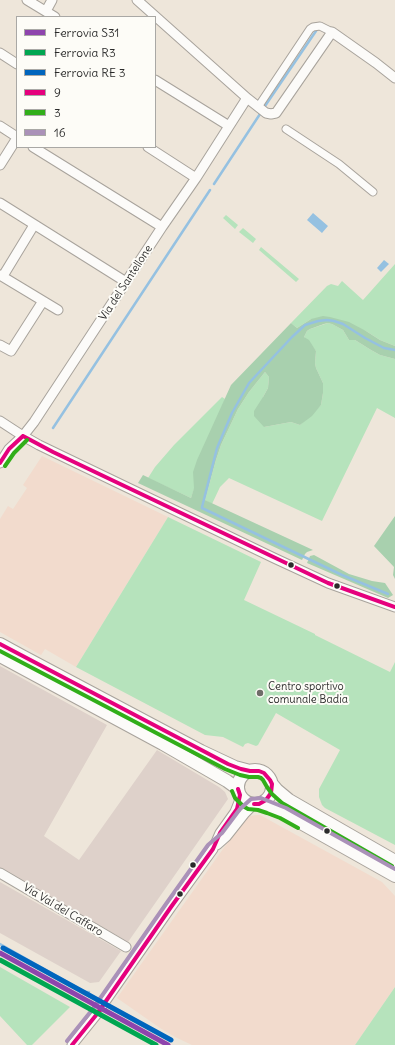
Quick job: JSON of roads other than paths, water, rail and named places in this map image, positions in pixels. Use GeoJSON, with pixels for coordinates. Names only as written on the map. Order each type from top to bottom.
{"type":"FeatureCollection","features":[{"type":"Feature","properties":{"kind":"main road"},"geometry":{"type":"LineString","coordinates":[[0,644],[170,733],[201,751],[235,767],[250,771],[264,772],[277,790],[289,800],[395,861]]}},
{"type":"Feature","properties":{"kind":"main road"},"geometry":{"type":"LineString","coordinates":[[0,656],[163,744],[227,781],[246,801],[283,813],[395,876]]}},
{"type":"Feature","properties":{"kind":"main road"},"geometry":{"type":"LineString","coordinates":[[239,792],[239,780],[245,773],[250,771]]}},
{"type":"Feature","properties":{"kind":"main road"},"geometry":{"type":"LineString","coordinates":[[257,804],[263,802],[269,796],[271,793],[272,784]]}},
{"type":"Feature","properties":{"kind":"street"},"geometry":{"type":"LineString","coordinates":[[28,0],[53,16]]}},
{"type":"Feature","properties":{"kind":"street"},"geometry":{"type":"LineString","coordinates":[[46,12],[52,0]]}},
{"type":"Feature","properties":{"kind":"street"},"geometry":{"type":"LineString","coordinates":[[138,0],[156,16]]}},
{"type":"Feature","properties":{"kind":"street"},"geometry":{"type":"LineString","coordinates":[[156,16],[247,98],[268,114],[276,113],[332,32]]}},
{"type":"Feature","properties":{"kind":"street"},"geometry":{"type":"LineString","coordinates":[[258,107],[313,26],[320,26],[332,32],[395,78]]}},
{"type":"Feature","properties":{"kind":"street"},"geometry":{"type":"LineString","coordinates":[[0,53],[16,63]]}},
{"type":"Feature","properties":{"kind":"street"},"geometry":{"type":"LineString","coordinates":[[156,81],[229,126]]}},
{"type":"Feature","properties":{"kind":"street","name":"Via del Santellone"},"geometry":{"type":"LineString","coordinates":[[0,463],[9,449],[23,436],[34,422],[162,227],[196,178],[247,98]]}},
{"type":"Feature","properties":{"kind":"street"},"geometry":{"type":"LineString","coordinates":[[0,126],[16,137]]}},
{"type":"Feature","properties":{"kind":"street"},"geometry":{"type":"LineString","coordinates":[[286,129],[339,164],[373,192]]}},
{"type":"Feature","properties":{"kind":"street"},"geometry":{"type":"LineString","coordinates":[[0,165],[16,140]]}},
{"type":"Feature","properties":{"kind":"street"},"geometry":{"type":"LineString","coordinates":[[35,148],[162,227]]}},
{"type":"Feature","properties":{"kind":"street"},"geometry":{"type":"LineString","coordinates":[[150,148],[196,178]]}},
{"type":"Feature","properties":{"kind":"street"},"geometry":{"type":"LineString","coordinates":[[0,203],[126,282]]}},
{"type":"Feature","properties":{"kind":"street"},"geometry":{"type":"LineString","coordinates":[[34,224],[1,276],[58,310]]}},
{"type":"Feature","properties":{"kind":"street"},"geometry":{"type":"LineString","coordinates":[[0,345],[11,351],[43,301]]}},
{"type":"Feature","properties":{"kind":"street"},"geometry":{"type":"LineString","coordinates":[[0,420],[23,436],[53,452],[274,558],[328,583],[393,604]]}},
{"type":"Feature","properties":{"kind":"street"},"geometry":{"type":"LineString","coordinates":[[72,1045],[100,1010],[212,849],[235,812],[239,802],[239,792]]}},
{"type":"Feature","properties":{"kind":"street"},"geometry":{"type":"LineString","coordinates":[[212,849],[226,837],[242,816],[257,804]]}},
{"type":"Feature","properties":{"kind":"street","name":"Via Val del Caffaro"},"geometry":{"type":"LineString","coordinates":[[0,872],[126,947]]}},
{"type":"Feature","properties":{"kind":"water"},"geometry":{"type":"Polygon","coordinates":[[[313,213],[328,226],[322,233],[307,220],[313,213]]]}},
{"type":"Feature","properties":{"kind":"water"},"geometry":{"type":"Polygon","coordinates":[[[384,260],[389,264],[381,272],[377,268],[384,260]]]}},
{"type":"Feature","properties":{"kind":"waterway"},"geometry":{"type":"LineString","coordinates":[[265,106],[316,31]]}},
{"type":"Feature","properties":{"kind":"waterway"},"geometry":{"type":"LineString","coordinates":[[214,184],[260,114]]}},
{"type":"Feature","properties":{"kind":"waterway"},"geometry":{"type":"LineString","coordinates":[[53,428],[210,190]]}},
{"type":"Feature","properties":{"kind":"waterway"},"geometry":{"type":"LineString","coordinates":[[202,507],[217,448],[232,413],[249,383],[305,325],[318,321],[334,321],[343,324],[384,348],[395,350]]}},
{"type":"Feature","properties":{"kind":"waterway"},"geometry":{"type":"LineString","coordinates":[[202,508],[342,575],[388,594]]}},
{"type":"Feature","properties":{"kind":"waterway"},"geometry":{"type":"LineString","coordinates":[[0,944],[85,992],[89,992]]}},
{"type":"Feature","properties":{"kind":"rail line","name":"S31"},"geometry":{"type":"LineString","coordinates":[[0,953],[168,1045]]}},
{"type":"Feature","properties":{"kind":"rail line","name":"R3"},"geometry":{"type":"LineString","coordinates":[[0,960],[156,1045]]}},
{"type":"Feature","properties":{"kind":"place","name":"Centro sportivo comunale Badia"},"geometry":{"type":"Point","coordinates":[260,693]}}]}
